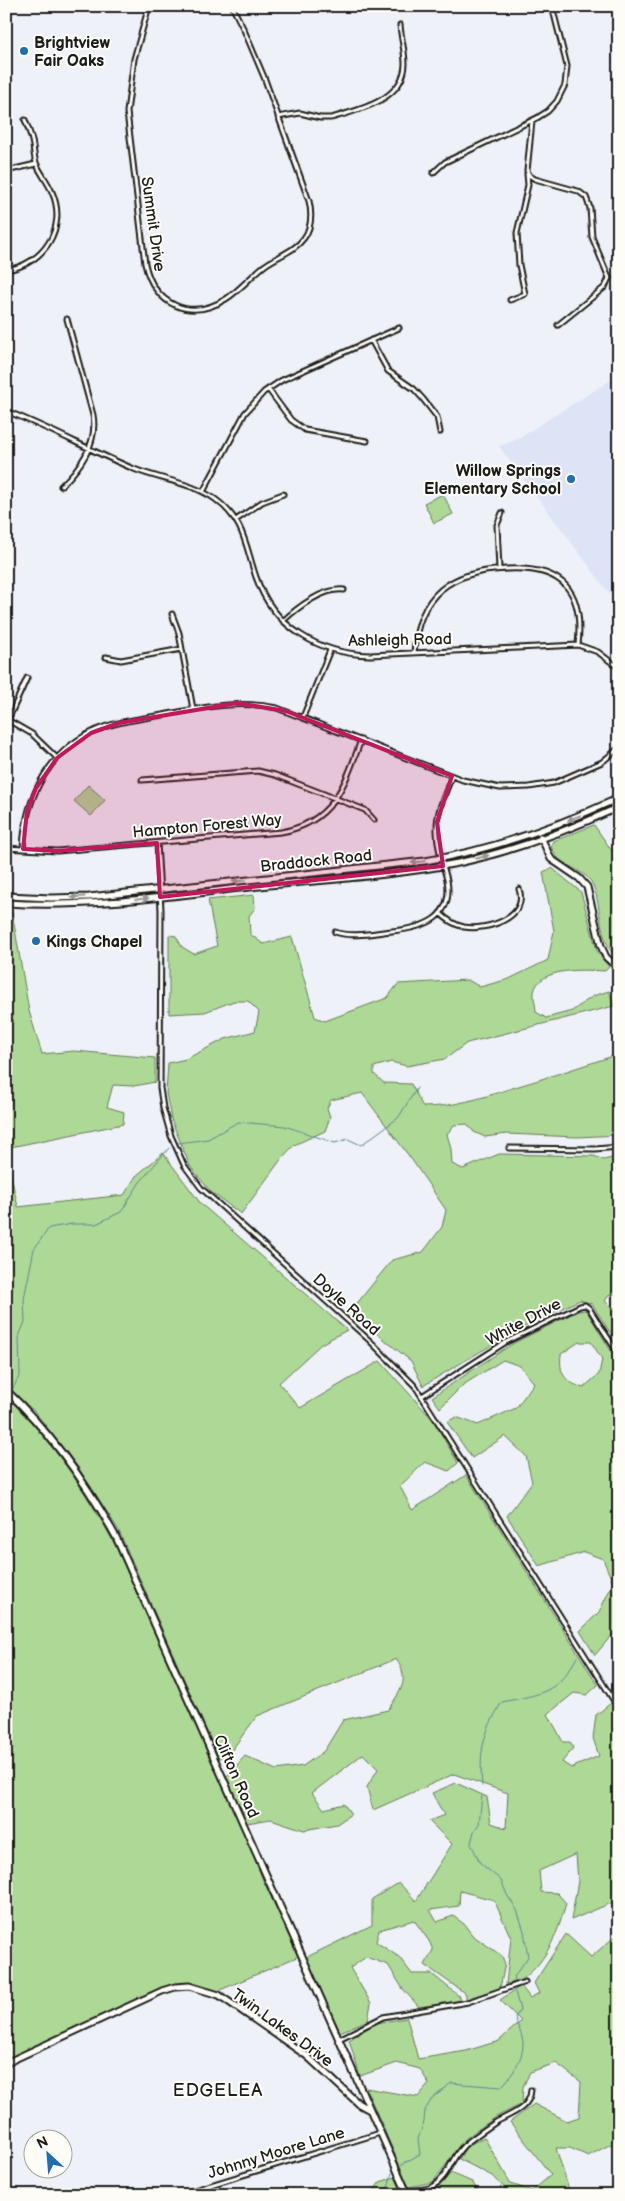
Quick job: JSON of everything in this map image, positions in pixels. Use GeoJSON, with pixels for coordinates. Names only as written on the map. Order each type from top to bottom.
{"type":"FeatureCollection","features":[{"type":"Feature","properties":{"kind":"main road","name":"Braddock Road"},"geometry":{"type":"LineString","coordinates":[[6,896],[70,898],[160,890],[441,858],[496,845],[539,832],[619,798]]}},
{"type":"Feature","properties":{"kind":"main road","name":"Braddock Road"},"geometry":{"type":"LineString","coordinates":[[6,903],[84,905],[443,866],[507,851],[542,840],[619,807]]}},
{"type":"Feature","properties":{"kind":"main road"},"geometry":{"type":"LineString","coordinates":[[539,832],[551,859],[579,878],[587,887],[601,946],[610,962],[619,969]]}},
{"type":"Feature","properties":{"kind":"main road","name":"Clifton Road"},"geometry":{"type":"LineString","coordinates":[[6,1390],[56,1444],[90,1492],[116,1536],[407,2193]]}},
{"type":"Feature","properties":{"kind":"main road","name":"Twin Lakes Drive"},"geometry":{"type":"LineString","coordinates":[[6,2063],[162,1991],[175,1987],[189,1986],[210,1992],[228,2001],[307,2056],[359,2104],[370,2110]]}},
{"type":"Feature","properties":{"kind":"street","name":"Summit Drive"},"geometry":{"type":"LineString","coordinates":[[149,6],[137,43],[131,76],[128,121],[145,264],[149,279],[155,289],[170,303],[180,308],[192,309],[219,303],[233,294],[266,264],[296,246],[306,235],[311,220],[310,208],[278,117],[244,30],[232,6]]}},
{"type":"Feature","properties":{"kind":"street"},"geometry":{"type":"LineString","coordinates":[[433,173],[445,162],[543,115],[555,104],[566,80],[566,61],[552,6]]}},
{"type":"Feature","properties":{"kind":"street"},"geometry":{"type":"LineString","coordinates":[[278,117],[300,113],[320,118],[331,118],[390,94],[400,83],[404,68],[400,25]]}},
{"type":"Feature","properties":{"kind":"street"},"geometry":{"type":"LineString","coordinates":[[6,270],[24,265],[38,257],[48,245],[54,230],[57,213],[52,192],[36,164],[33,143],[25,120]]}},
{"type":"Feature","properties":{"kind":"street"},"geometry":{"type":"LineString","coordinates":[[510,300],[525,294],[519,265],[517,239],[519,220],[528,185],[527,171],[532,121]]}},
{"type":"Feature","properties":{"kind":"street"},"geometry":{"type":"LineString","coordinates":[[6,171],[36,164]]}},
{"type":"Feature","properties":{"kind":"street"},"geometry":{"type":"LineString","coordinates":[[527,171],[535,179],[552,186],[578,191],[586,197],[590,208],[592,237],[609,278],[605,287],[558,325]]}},
{"type":"Feature","properties":{"kind":"street"},"geometry":{"type":"LineString","coordinates":[[61,486],[78,467],[89,448],[94,432],[94,420],[68,319]]}},
{"type":"Feature","properties":{"kind":"street"},"geometry":{"type":"LineString","coordinates":[[203,492],[244,413],[255,399],[282,380],[399,328]]}},
{"type":"Feature","properties":{"kind":"street"},"geometry":{"type":"LineString","coordinates":[[371,340],[388,371],[414,389],[423,399],[436,417],[440,432]]}},
{"type":"Feature","properties":{"kind":"street"},"geometry":{"type":"LineString","coordinates":[[268,389],[291,420],[305,430],[366,441]]}},
{"type":"Feature","properties":{"kind":"street","name":"Ashleigh Road"},"geometry":{"type":"LineString","coordinates":[[6,411],[135,469],[203,492],[221,504],[236,520],[247,541],[259,586],[268,602],[283,621],[303,637],[330,650],[357,655],[578,646],[598,652],[619,668]]}},
{"type":"Feature","properties":{"kind":"street"},"geometry":{"type":"LineString","coordinates":[[236,520],[262,502],[283,494]]}},
{"type":"Feature","properties":{"kind":"street"},"geometry":{"type":"LineString","coordinates":[[499,569],[497,525],[502,513]]}},
{"type":"Feature","properties":{"kind":"street"},"geometry":{"type":"LineString","coordinates":[[414,653],[418,624],[434,596],[448,584],[467,574],[499,569],[536,569],[551,575],[563,584],[573,596],[578,610],[580,621],[578,646]]}},
{"type":"Feature","properties":{"kind":"street"},"geometry":{"type":"LineString","coordinates":[[283,621],[305,604],[329,592],[344,590]]}},
{"type":"Feature","properties":{"kind":"street"},"geometry":{"type":"LineString","coordinates":[[172,614],[182,649],[193,709]]}},
{"type":"Feature","properties":{"kind":"street"},"geometry":{"type":"LineString","coordinates":[[106,657],[121,660],[182,649]]}},
{"type":"Feature","properties":{"kind":"street"},"geometry":{"type":"LineString","coordinates":[[303,717],[330,650]]}},
{"type":"Feature","properties":{"kind":"street"},"geometry":{"type":"LineString","coordinates":[[27,678],[7,719],[32,734],[57,758]]}},
{"type":"Feature","properties":{"kind":"street"},"geometry":{"type":"LineString","coordinates":[[23,849],[25,823],[31,800],[42,777],[57,758],[79,740],[104,728],[193,709],[224,704],[251,704],[277,708],[452,776],[476,784],[500,788],[537,786],[568,777],[597,764],[619,748]]}},
{"type":"Feature","properties":{"kind":"street","name":"Hampton Forest Way"},"geometry":{"type":"LineString","coordinates":[[6,848],[57,851],[291,830],[318,818],[336,799],[361,740]]}},
{"type":"Feature","properties":{"kind":"street"},"geometry":{"type":"LineString","coordinates":[[142,780],[258,771],[275,775],[365,810],[374,820]]}},
{"type":"Feature","properties":{"kind":"street"},"geometry":{"type":"LineString","coordinates":[[335,932],[349,935],[412,929],[430,922],[440,913],[448,890],[437,840],[437,822],[452,776]]}},
{"type":"Feature","properties":{"kind":"street","name":"Doyle Road"},"geometry":{"type":"LineString","coordinates":[[157,843],[160,890],[160,1087],[163,1108],[171,1136],[184,1165],[211,1199],[404,1373],[422,1396],[619,1709]]}},
{"type":"Feature","properties":{"kind":"street"},"geometry":{"type":"LineString","coordinates":[[440,913],[453,923],[465,927],[480,927],[498,923],[518,908],[522,898],[519,890]]}},
{"type":"Feature","properties":{"kind":"street"},"geometry":{"type":"LineString","coordinates":[[509,1148],[595,1149],[619,1147]]}},
{"type":"Feature","properties":{"kind":"street","name":"White Drive"},"geometry":{"type":"LineString","coordinates":[[422,1396],[506,1342],[580,1306],[585,1305],[589,1308],[619,1355]]}},
{"type":"Feature","properties":{"kind":"street"},"geometry":{"type":"LineString","coordinates":[[339,2039],[383,2017],[468,2002],[525,1982]]}},
{"type":"Feature","properties":{"kind":"street"},"geometry":{"type":"LineString","coordinates":[[407,2193],[428,2189],[435,2185],[447,2172],[461,2148],[492,2125],[522,2108],[529,2099],[530,2090]]}},
{"type":"Feature","properties":{"kind":"street","name":"Johnny Moore Lane"},"geometry":{"type":"LineString","coordinates":[[178,2195],[380,2133]]}},
{"type":"Feature","properties":{"kind":"highlighted area"},"geometry":{"type":"Polygon","coordinates":[[[237,703],[286,711],[452,776],[437,822],[443,866],[160,897],[157,843],[57,851],[23,849],[27,811],[36,788],[57,758],[91,733],[119,723],[237,703]]]}},
{"type":"Feature","properties":{"kind":"shaded area","name":"Willow Springs Elementary School"},"geometry":{"type":"Polygon","coordinates":[[[619,375],[619,606],[499,446],[514,441],[619,375]]]}},
{"type":"Feature","properties":{"kind":"green space"},"geometry":{"type":"Polygon","coordinates":[[[443,494],[453,514],[434,523],[424,503],[443,494]]]}},
{"type":"Feature","properties":{"kind":"green space"},"geometry":{"type":"Polygon","coordinates":[[[88,785],[105,800],[91,816],[74,801],[88,785]]]}},
{"type":"Feature","properties":{"kind":"green space"},"geometry":{"type":"Polygon","coordinates":[[[594,825],[619,861],[619,960],[607,944],[596,895],[590,880],[561,861],[551,847],[554,841],[594,825]]]}},
{"type":"Feature","properties":{"kind":"green space"},"geometry":{"type":"Polygon","coordinates":[[[552,868],[581,892],[597,951],[609,967],[605,971],[565,971],[545,978],[538,984],[534,992],[536,1012],[546,1018],[572,1011],[593,996],[609,991],[614,1006],[467,1043],[445,1059],[407,1066],[391,1062],[374,1067],[374,1074],[384,1083],[411,1084],[423,1107],[434,1107],[478,1099],[619,1054],[619,1135],[577,1137],[507,1134],[485,1137],[474,1132],[467,1124],[454,1125],[447,1134],[452,1164],[463,1169],[499,1154],[594,1156],[604,1160],[619,1156],[619,1294],[610,1294],[605,1301],[611,1307],[619,1309],[619,1346],[592,1304],[580,1300],[481,1351],[423,1386],[411,1361],[350,1312],[392,1260],[423,1252],[442,1227],[446,1210],[412,1160],[362,1093],[331,1100],[327,1108],[330,1117],[325,1131],[294,1145],[282,1158],[241,1214],[211,1192],[190,1166],[171,1119],[166,1093],[168,1063],[186,1059],[225,1039],[255,1031],[259,1012],[248,1001],[234,1001],[205,1012],[169,1014],[169,935],[176,936],[182,947],[194,954],[217,946],[208,900],[254,895],[255,908],[249,916],[250,934],[263,944],[292,937],[315,1017],[325,1021],[387,998],[398,984],[468,980],[480,987],[509,979],[548,960],[554,931],[543,872],[552,868]]]}},
{"type":"Feature","properties":{"kind":"green space"},"geometry":{"type":"Polygon","coordinates":[[[6,912],[12,912],[29,1011],[42,1054],[74,1051],[155,1058],[155,1082],[134,1086],[113,1085],[107,1107],[124,1112],[123,1124],[6,1148],[6,912]]]}},
{"type":"Feature","properties":{"kind":"green space"},"geometry":{"type":"Polygon","coordinates":[[[6,1153],[18,1207],[124,1195],[136,1176],[163,1153],[201,1204],[347,1330],[321,1344],[279,1383],[300,1408],[380,1361],[433,1420],[458,1463],[449,1471],[425,1462],[400,1486],[412,1510],[466,1475],[598,1685],[587,1695],[574,1693],[548,1714],[563,1742],[570,1742],[573,1748],[562,1762],[571,1768],[599,1756],[593,1738],[596,1715],[611,1703],[619,1716],[619,1906],[616,1901],[571,1920],[578,1881],[576,1854],[539,1871],[541,1892],[557,1893],[566,1903],[560,1924],[546,1954],[532,1971],[522,1979],[506,1984],[511,1938],[494,1900],[460,1891],[459,1906],[430,1910],[437,1922],[453,1916],[464,1924],[472,1935],[502,1956],[505,1964],[500,1988],[466,1999],[466,1994],[425,1965],[433,1950],[414,1920],[379,1930],[376,1942],[399,1957],[412,1974],[432,1974],[459,1996],[460,2001],[419,2007],[403,1989],[388,1965],[366,1957],[350,1968],[371,2003],[368,2020],[340,2032],[305,1958],[372,1925],[372,1899],[399,1883],[416,1901],[452,1844],[429,1821],[444,1815],[432,1793],[456,1783],[487,1797],[491,1823],[506,1828],[508,1793],[454,1774],[373,1810],[367,1787],[378,1769],[363,1754],[312,1793],[324,1809],[344,1804],[351,1814],[337,1824],[304,1830],[271,1819],[247,1823],[226,1777],[245,1756],[276,1770],[303,1766],[324,1751],[343,1720],[388,1710],[400,1691],[403,1673],[396,1659],[257,1716],[231,1751],[219,1759],[118,1529],[78,1467],[35,1412],[6,1385],[6,1153]]]}},
{"type":"Feature","properties":{"kind":"green space"},"geometry":{"type":"Polygon","coordinates":[[[586,1310],[619,1364],[619,1635],[612,1635],[595,1655],[580,1631],[599,1612],[613,1583],[603,1559],[584,1552],[539,1566],[507,1516],[532,1482],[526,1456],[505,1436],[472,1458],[447,1422],[456,1417],[478,1425],[516,1408],[534,1383],[520,1366],[503,1360],[463,1385],[440,1408],[432,1397],[512,1344],[578,1311],[586,1310]],[[579,1342],[561,1354],[561,1367],[564,1376],[571,1383],[583,1388],[599,1374],[602,1359],[591,1342],[579,1342]]]}},
{"type":"Feature","properties":{"kind":"green space"},"geometry":{"type":"Polygon","coordinates":[[[6,1396],[23,1413],[67,1467],[93,1506],[116,1547],[253,1853],[262,1878],[299,1956],[218,1991],[190,1983],[160,1988],[6,2060],[6,1396]]]}},
{"type":"Feature","properties":{"kind":"green space"},"geometry":{"type":"Polygon","coordinates":[[[619,1933],[619,2129],[613,2143],[588,2156],[570,2148],[556,2148],[569,2190],[574,2195],[511,2195],[494,2177],[459,2159],[467,2146],[484,2137],[511,2184],[532,2191],[551,2175],[510,2122],[534,2104],[567,2121],[579,2117],[581,2082],[556,2063],[530,2072],[523,2087],[522,2104],[496,2117],[466,2138],[433,2182],[409,2187],[366,2088],[418,2097],[429,2084],[420,2069],[397,2063],[360,2076],[349,2040],[376,2023],[407,2018],[418,2059],[466,2051],[499,2041],[521,2021],[500,2000],[521,1986],[530,1998],[539,1993],[534,1983],[566,1934],[591,1957],[619,1933]]]}},
{"type":"Feature","properties":{"kind":"green space"},"geometry":{"type":"Polygon","coordinates":[[[451,2173],[472,2182],[481,2195],[440,2195],[438,2188],[451,2173]]]}},
{"type":"Feature","properties":{"kind":"green space"},"geometry":{"type":"Polygon","coordinates":[[[395,2177],[403,2195],[367,2195],[371,2194],[380,2182],[395,2177]]]}},
{"type":"Feature","properties":{"kind":"waterway"},"geometry":{"type":"LineString","coordinates":[[178,1143],[208,1139],[238,1122],[285,1126],[335,1143],[348,1139],[361,1145],[398,1118],[417,1088]]}},
{"type":"Feature","properties":{"kind":"waterway"},"geometry":{"type":"LineString","coordinates":[[13,1388],[20,1375],[19,1336],[25,1322],[24,1299],[34,1249],[49,1228],[72,1224],[96,1224],[121,1212],[140,1182],[169,1148]]}},
{"type":"Feature","properties":{"kind":"waterway"},"geometry":{"type":"LineString","coordinates":[[482,1786],[481,1762],[484,1742],[490,1723],[502,1702],[527,1697],[547,1690],[562,1679],[577,1657]]}},
{"type":"Feature","properties":{"kind":"waterway"},"geometry":{"type":"LineString","coordinates":[[482,1796],[479,1824],[474,1831],[471,1843],[480,1863],[501,1880],[507,1895],[517,1910],[524,1931],[528,1957],[515,1975],[514,1981]]}},
{"type":"Feature","properties":{"kind":"waterway"},"geometry":{"type":"LineString","coordinates":[[401,2165],[420,2154],[418,2139],[424,2122],[425,2110],[432,2099],[451,2083],[501,2087],[509,2078],[519,2062],[523,2044],[515,2017],[520,2010],[515,1992]]}},
{"type":"Feature","properties":{"kind":"waterway"},"geometry":{"type":"LineString","coordinates":[[386,2195],[392,2173]]}},
{"type":"Feature","properties":{"kind":"waterway"},"geometry":{"type":"LineString","coordinates":[[6,2191],[8,2195]]}},
{"type":"Feature","properties":{"kind":"place","name":"Brightview Fair Oaks"},"geometry":{"type":"Point","coordinates":[24,51]}},
{"type":"Feature","properties":{"kind":"place","name":"Willow Springs Elementary School"},"geometry":{"type":"Point","coordinates":[571,479]}},
{"type":"Feature","properties":{"kind":"place","name":"Kings Chapel"},"geometry":{"type":"Point","coordinates":[36,941]}},
{"type":"Feature","properties":{"kind":"district","name":"EDGELEA"},"geometry":{"type":"Point","coordinates":[218,2090]}}]}
